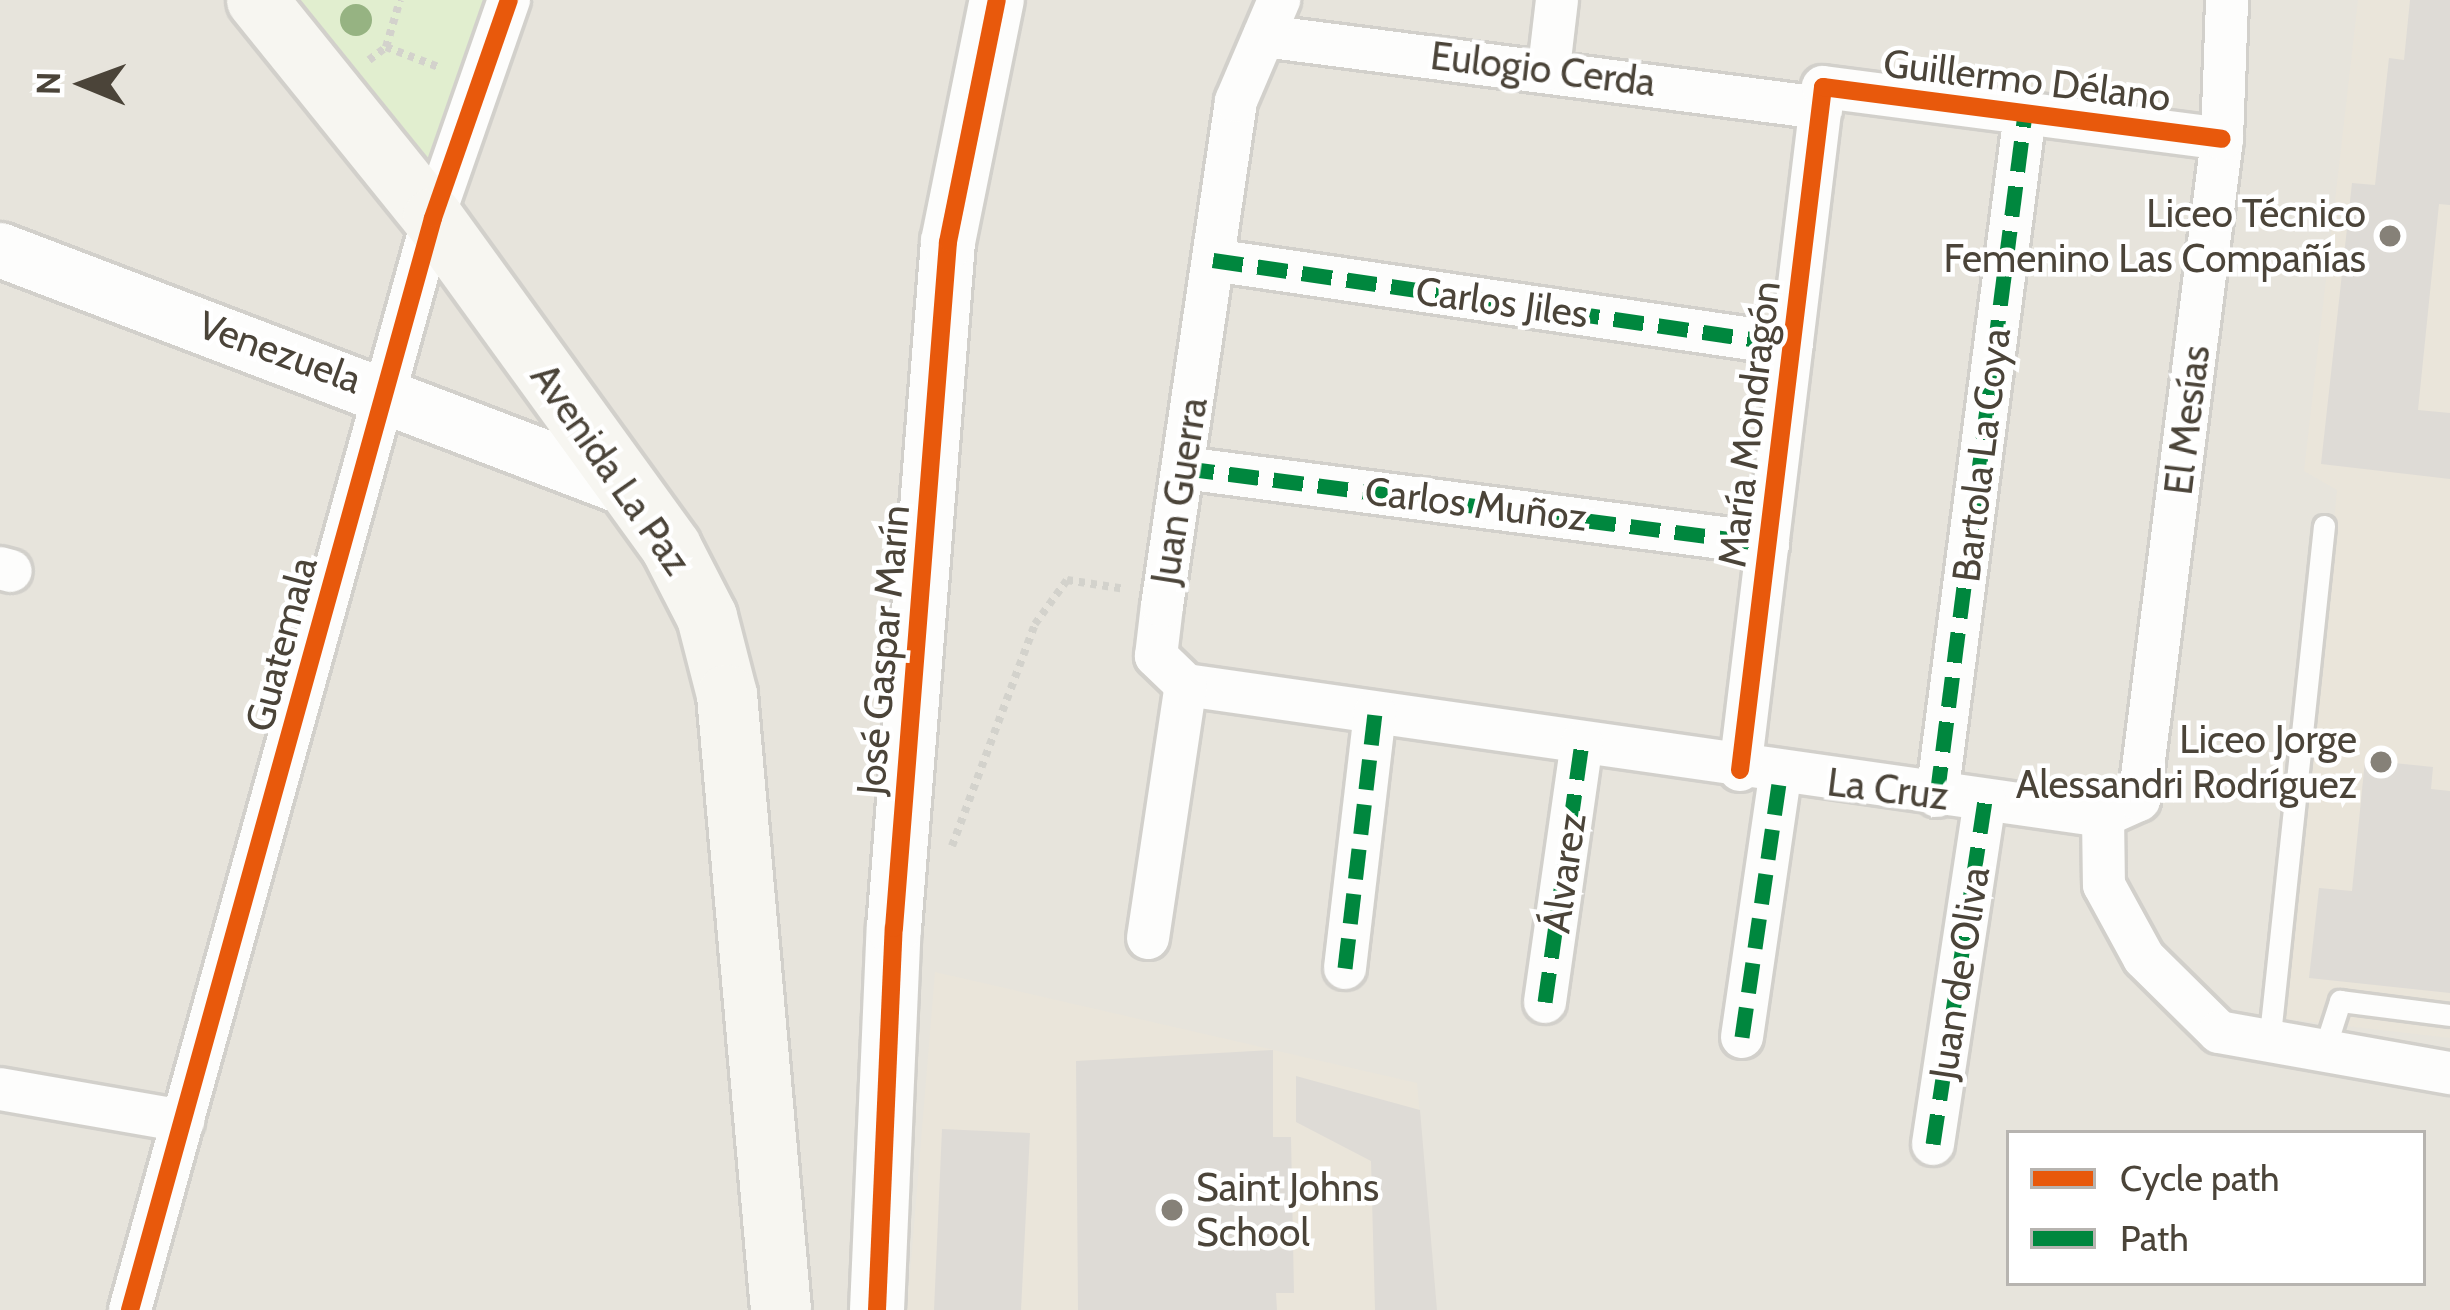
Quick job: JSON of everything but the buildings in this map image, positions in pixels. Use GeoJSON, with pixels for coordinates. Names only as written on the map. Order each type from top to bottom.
{"type":"FeatureCollection","features":[{"type":"Feature","properties":{"kind":"main road","name":"Avenida La Paz"},"geometry":{"type":"LineString","coordinates":[[257,0],[433,218],[691,580],[727,695],[781,1310]]}},
{"type":"Feature","properties":{"kind":"street","name":"Guatemala"},"geometry":{"type":"LineString","coordinates":[[130,1310],[433,218],[509,0]]}},
{"type":"Feature","properties":{"kind":"street","name":"José Gaspar Marín"},"geometry":{"type":"LineString","coordinates":[[877,1310],[894,928],[948,242],[997,0]]}},
{"type":"Feature","properties":{"kind":"street"},"geometry":{"type":"LineString","coordinates":[[1549,68],[1557,0]]}},
{"type":"Feature","properties":{"kind":"street","name":"El Mesías"},"geometry":{"type":"LineString","coordinates":[[2103,816],[2139,800],[2222,139],[2227,0]]}},
{"type":"Feature","properties":{"kind":"street","name":"Eulogio Cerda"},"geometry":{"type":"LineString","coordinates":[[1271,18],[1549,68],[1822,97]]}},
{"type":"Feature","properties":{"kind":"street","name":"Juan Guerra"},"geometry":{"type":"LineString","coordinates":[[1186,685],[1156,656],[1162,606],[1236,100],[1271,18]]}},
{"type":"Feature","properties":{"kind":"street","name":"Guillermo Délano"},"geometry":{"type":"LineString","coordinates":[[1822,97],[2025,114],[2222,139]]}},
{"type":"Feature","properties":{"kind":"street","name":"María Mondragón"},"geometry":{"type":"LineString","coordinates":[[1742,1036],[1760,773],[1768,544],[1822,97]]}},
{"type":"Feature","properties":{"kind":"street","name":"Bartola La Coya"},"geometry":{"type":"LineString","coordinates":[[1937,796],[2025,114]]}},
{"type":"Feature","properties":{"kind":"street","name":"Venezuela"},"geometry":{"type":"LineString","coordinates":[[0,250],[385,391],[625,488]]}},
{"type":"Feature","properties":{"kind":"street","name":"Carlos Jiles"},"geometry":{"type":"LineString","coordinates":[[1213,260],[1792,345]]}},
{"type":"Feature","properties":{"kind":"street","name":"Carlos Muñoz"},"geometry":{"type":"LineString","coordinates":[[1184,468],[1768,544]]}},
{"type":"Feature","properties":{"kind":"street"},"geometry":{"type":"LineString","coordinates":[[1148,938],[1186,685]]}},
{"type":"Feature","properties":{"kind":"street","name":"La Cruz"},"geometry":{"type":"LineString","coordinates":[[1186,685],[1582,742],[1760,773],[2103,816]]}},
{"type":"Feature","properties":{"kind":"street"},"geometry":{"type":"LineString","coordinates":[[1345,968],[1375,713]]}},
{"type":"Feature","properties":{"kind":"street","name":"Álvarez"},"geometry":{"type":"LineString","coordinates":[[1545,1002],[1582,742]]}},
{"type":"Feature","properties":{"kind":"street","name":"Juan de Oliva"},"geometry":{"type":"LineString","coordinates":[[1933,1144],[1985,802]]}},
{"type":"Feature","properties":{"kind":"street"},"geometry":{"type":"LineString","coordinates":[[2103,816],[2104,885],[2144,958],[2219,1032],[2268,1048],[2450,1073]]}},
{"type":"Feature","properties":{"kind":"street"},"geometry":{"type":"LineString","coordinates":[[0,1088],[183,1121]]}},
{"type":"Feature","properties":{"kind":"lane"},"geometry":{"type":"LineString","coordinates":[[2268,1048],[2324,526]]}},
{"type":"Feature","properties":{"kind":"lane"},"geometry":{"type":"LineString","coordinates":[[2323,1055],[2340,1001],[2450,1015]]}},
{"type":"Feature","properties":{"kind":"path"},"geometry":{"type":"LineString","coordinates":[[348,75],[386,47],[400,0]]}},
{"type":"Feature","properties":{"kind":"path"},"geometry":{"type":"LineString","coordinates":[[386,47],[454,73],[460,55]]}},
{"type":"Feature","properties":{"kind":"path"},"geometry":{"type":"LineString","coordinates":[[944,865],[1011,676],[1067,580],[1162,606]]}},
{"type":"Feature","properties":{"kind":"shaded area"},"geometry":{"type":"Polygon","coordinates":[[[0,0],[2450,0],[2450,1310],[0,1310],[0,0]]]}},
{"type":"Feature","properties":{"kind":"shaded area"},"geometry":{"type":"Polygon","coordinates":[[[2358,0],[2450,0],[2450,1038],[2286,1019],[2337,490],[2304,471],[2358,0]]]}},
{"type":"Feature","properties":{"kind":"shaded area","name":"Saint Johns School"},"geometry":{"type":"Polygon","coordinates":[[[935,972],[1417,1083],[1437,1310],[907,1310],[935,972]]]}},
{"type":"Feature","properties":{"kind":"green space"},"geometry":{"type":"Polygon","coordinates":[[[284,0],[488,0],[431,184],[284,0]]]}},
{"type":"Feature","properties":{"kind":"marked path"},"geometry":{"type":"LineString","coordinates":[[1937,796],[2025,114]]}},
{"type":"Feature","properties":{"kind":"marked path"},"geometry":{"type":"LineString","coordinates":[[1213,260],[1792,345]]}},
{"type":"Feature","properties":{"kind":"marked path"},"geometry":{"type":"LineString","coordinates":[[1184,468],[1768,544]]}},
{"type":"Feature","properties":{"kind":"marked path"},"geometry":{"type":"LineString","coordinates":[[1345,968],[1375,713]]}},
{"type":"Feature","properties":{"kind":"marked path"},"geometry":{"type":"LineString","coordinates":[[1545,1002],[1582,743]]}},
{"type":"Feature","properties":{"kind":"marked path"},"geometry":{"type":"LineString","coordinates":[[1742,1037],[1780,776]]}},
{"type":"Feature","properties":{"kind":"marked path"},"geometry":{"type":"LineString","coordinates":[[1933,1144],[1985,801]]}},
{"type":"Feature","properties":{"kind":"cycle path"},"geometry":{"type":"LineString","coordinates":[[130,1310],[433,218],[509,0]]}},
{"type":"Feature","properties":{"kind":"cycle path"},"geometry":{"type":"LineString","coordinates":[[877,1310],[894,928],[948,242],[997,0]]}},
{"type":"Feature","properties":{"kind":"cycle path"},"geometry":{"type":"LineString","coordinates":[[1740,770],[1823,87],[2222,139]]}},
{"type":"Feature","properties":{"kind":"place","name":"Liceo Técnico Femenino Las Compañías"},"geometry":{"type":"Point","coordinates":[2390,236]}},
{"type":"Feature","properties":{"kind":"place","name":"Liceo Jorge Alessandri Rodríguez"},"geometry":{"type":"Point","coordinates":[2381,762]}},
{"type":"Feature","properties":{"kind":"place","name":"Saint Johns School"},"geometry":{"type":"Point","coordinates":[1172,1210]}}]}
